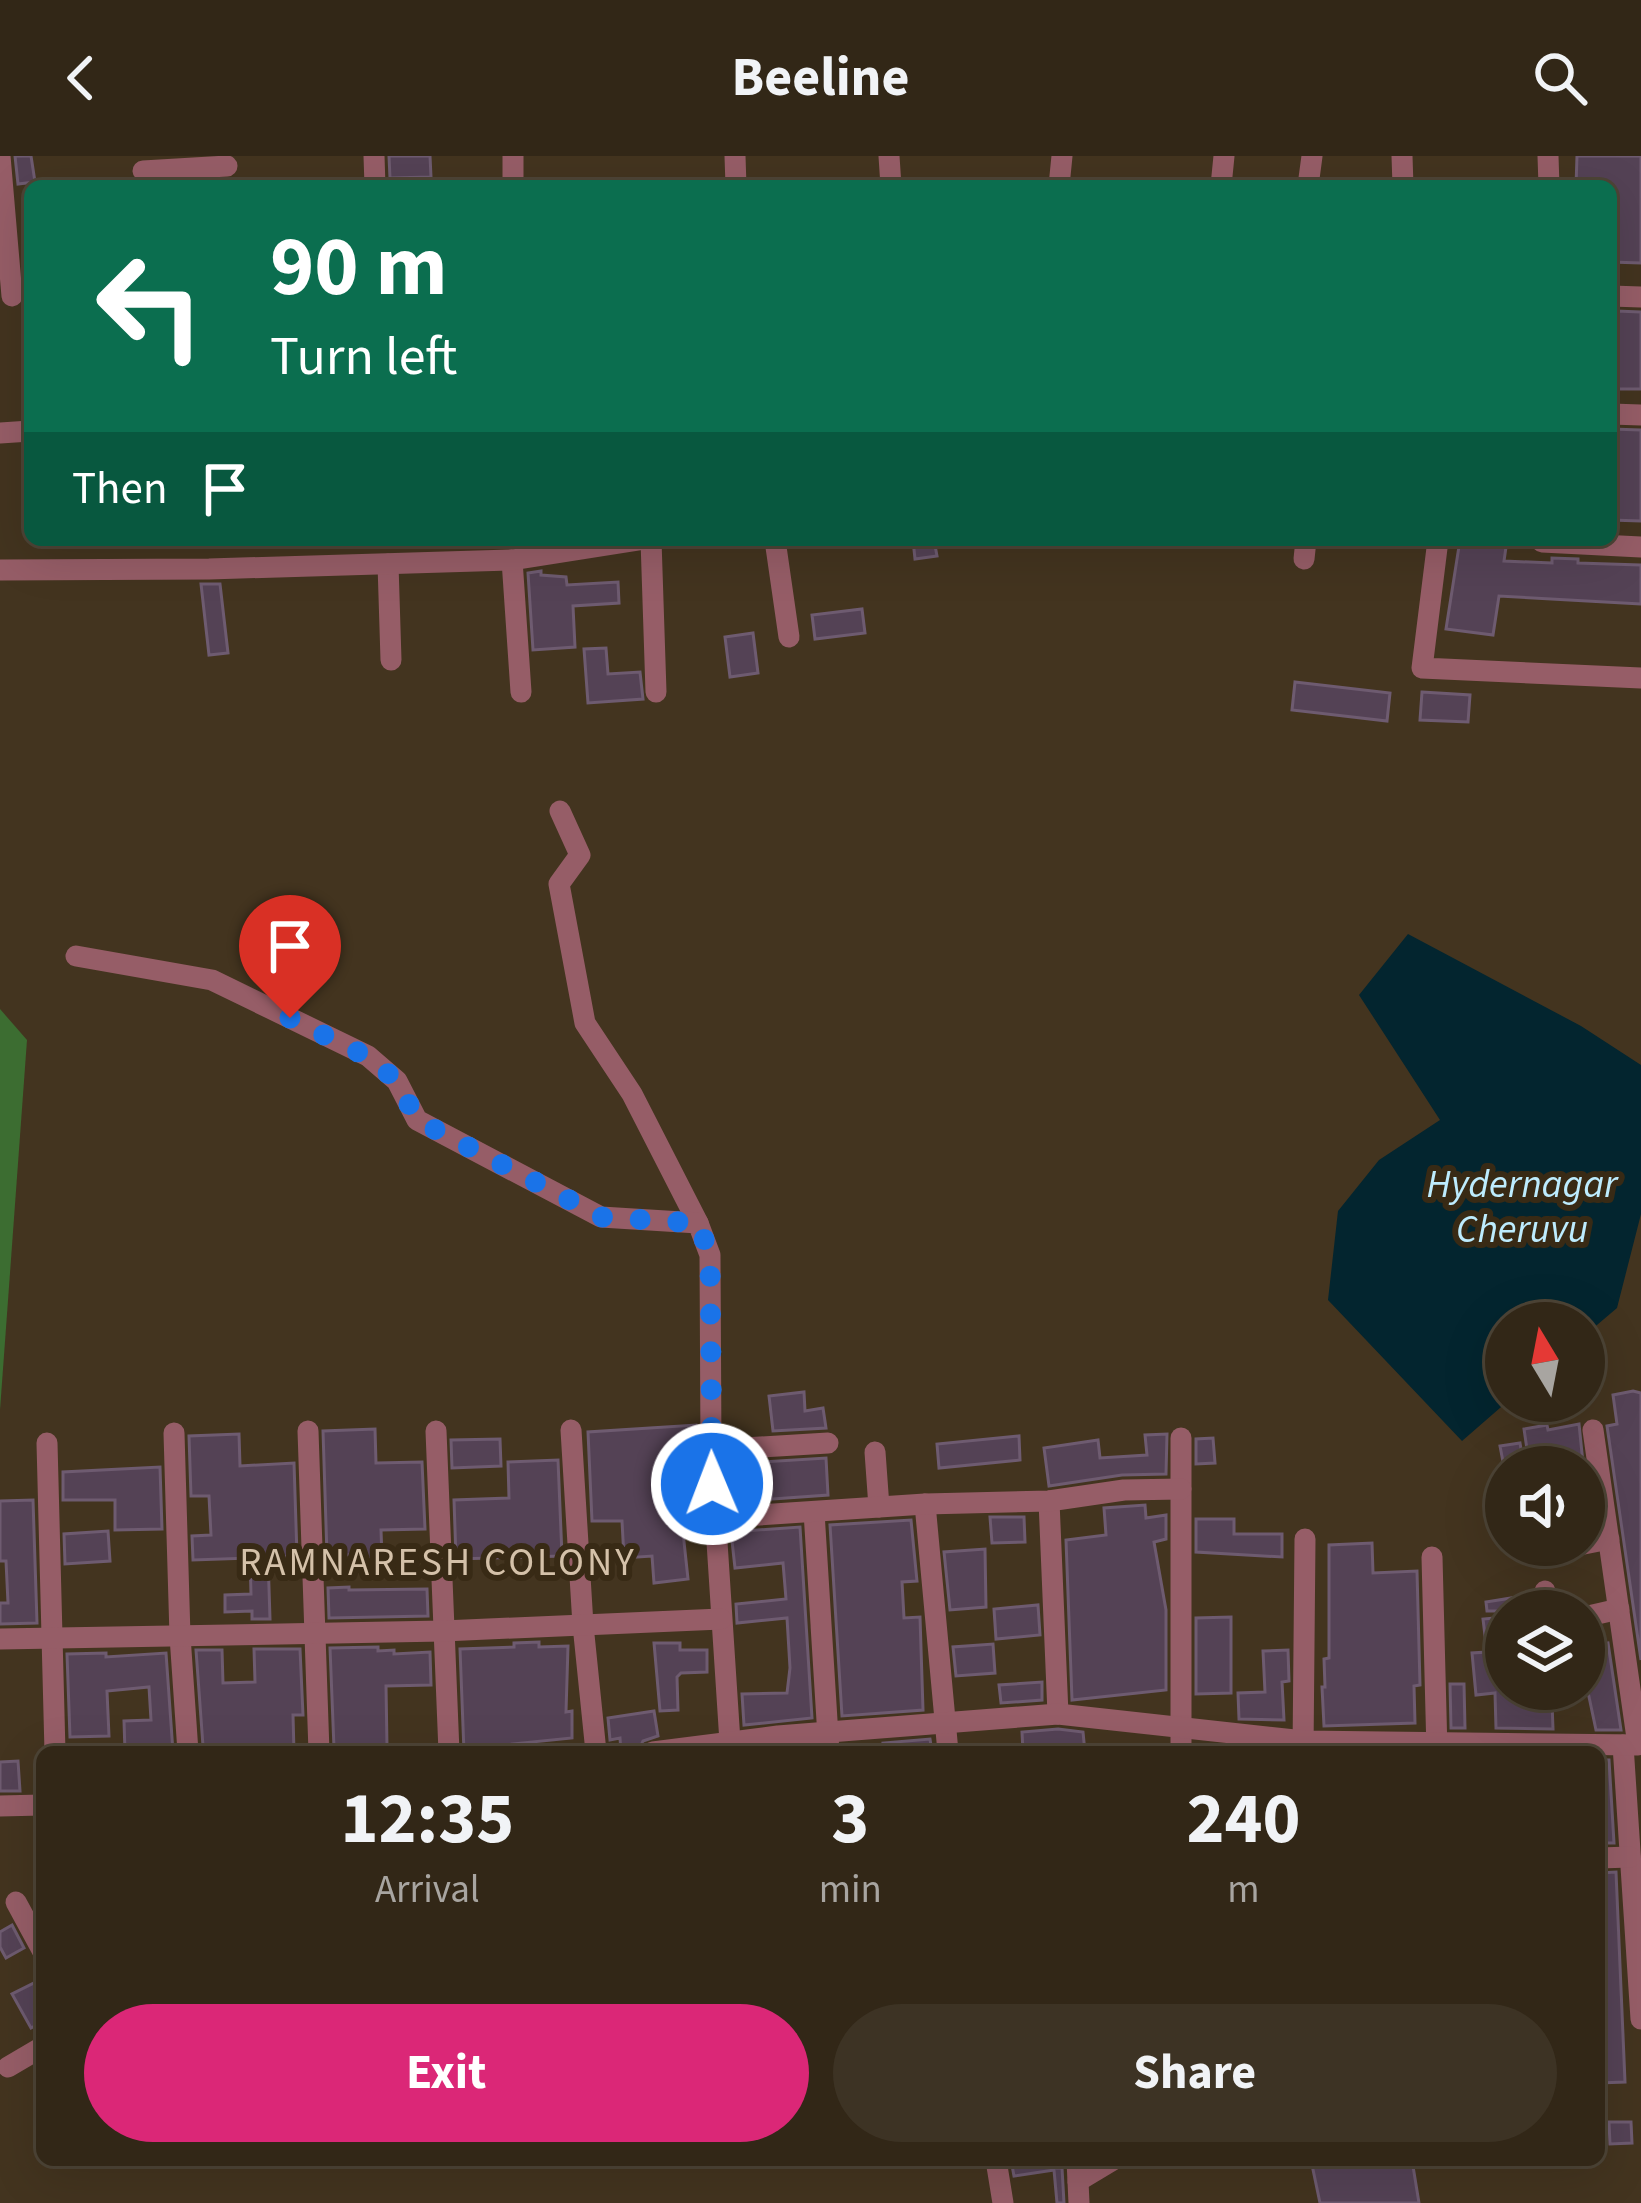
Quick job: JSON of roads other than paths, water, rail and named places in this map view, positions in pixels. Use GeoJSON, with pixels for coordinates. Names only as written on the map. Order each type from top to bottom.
{"type":"FeatureCollection","features":[{"type":"Feature","properties":{"kind":"street"},"geometry":{"type":"LineString","coordinates":[[0,156],[14,296]]}},
{"type":"Feature","properties":{"kind":"street"},"geometry":{"type":"LineString","coordinates":[[143,171],[227,166]]}},
{"type":"Feature","properties":{"kind":"street"},"geometry":{"type":"LineString","coordinates":[[0,570],[388,564],[583,546]]}},
{"type":"Feature","properties":{"kind":"street"},"geometry":{"type":"LineString","coordinates":[[651,546],[656,692]]}},
{"type":"Feature","properties":{"kind":"street"},"geometry":{"type":"LineString","coordinates":[[776,546],[789,637]]}},
{"type":"Feature","properties":{"kind":"street"},"geometry":{"type":"LineString","coordinates":[[1437,546],[1423,668],[1641,678]]}},
{"type":"Feature","properties":{"kind":"street"},"geometry":{"type":"LineString","coordinates":[[521,692],[527,552]]}},
{"type":"Feature","properties":{"kind":"street"},"geometry":{"type":"LineString","coordinates":[[388,564],[391,660]]}},
{"type":"Feature","properties":{"kind":"street"},"geometry":{"type":"LineString","coordinates":[[560,811],[580,855],[559,884],[585,1023],[632,1094],[710,1255],[711,1450],[730,1742]]}},
{"type":"Feature","properties":{"kind":"street"},"geometry":{"type":"LineString","coordinates":[[76,956],[212,980],[368,1057],[397,1081],[417,1120],[602,1217],[698,1223]]}},
{"type":"Feature","properties":{"kind":"street"},"geometry":{"type":"LineString","coordinates":[[572,1430],[595,1746]]}},
{"type":"Feature","properties":{"kind":"street"},"geometry":{"type":"LineString","coordinates":[[1593,1430],[1637,1745],[1605,1746]]}},
{"type":"Feature","properties":{"kind":"street"},"geometry":{"type":"LineString","coordinates":[[308,1431],[319,1746]]}},
{"type":"Feature","properties":{"kind":"street"},"geometry":{"type":"LineString","coordinates":[[436,1431],[449,1746]]}},
{"type":"Feature","properties":{"kind":"street"},"geometry":{"type":"LineString","coordinates":[[174,1433],[188,1746]]}},
{"type":"Feature","properties":{"kind":"street"},"geometry":{"type":"LineString","coordinates":[[1181,1438],[1181,1746]]}},
{"type":"Feature","properties":{"kind":"street"},"geometry":{"type":"LineString","coordinates":[[47,1443],[55,1746]]}},
{"type":"Feature","properties":{"kind":"street"},"geometry":{"type":"LineString","coordinates":[[711,1450],[828,1443]]}},
{"type":"Feature","properties":{"kind":"street"},"geometry":{"type":"LineString","coordinates":[[875,1452],[879,1507]]}},
{"type":"Feature","properties":{"kind":"street"},"geometry":{"type":"LineString","coordinates":[[714,1519],[925,1504],[1049,1502],[1124,1490],[1180,1489]]}},
{"type":"Feature","properties":{"kind":"street"},"geometry":{"type":"LineString","coordinates":[[1049,1502],[1058,1714]]}},
{"type":"Feature","properties":{"kind":"street"},"geometry":{"type":"LineString","coordinates":[[925,1504],[947,1746]]}},
{"type":"Feature","properties":{"kind":"street"},"geometry":{"type":"LineString","coordinates":[[814,1511],[828,1743]]}},
{"type":"Feature","properties":{"kind":"street"},"geometry":{"type":"LineString","coordinates":[[717,1746],[730,1742],[828,1743],[945,1724],[1058,1714],[1303,1746],[1305,1539]]}},
{"type":"Feature","properties":{"kind":"street"},"geometry":{"type":"LineString","coordinates":[[1605,1540],[1609,1539]]}},
{"type":"Feature","properties":{"kind":"street"},"geometry":{"type":"LineString","coordinates":[[1432,1557],[1437,1746]]}},
{"type":"Feature","properties":{"kind":"street"},"geometry":{"type":"LineString","coordinates":[[1605,1612],[1618,1609]]}},
{"type":"Feature","properties":{"kind":"street"},"geometry":{"type":"LineString","coordinates":[[0,1639],[443,1631],[721,1619]]}},
{"type":"Feature","properties":{"kind":"street"},"geometry":{"type":"LineString","coordinates":[[1623,1744],[1633,1784],[1630,1857],[1641,2018]]}},
{"type":"Feature","properties":{"kind":"street"},"geometry":{"type":"LineString","coordinates":[[0,1806],[36,1805]]}},
{"type":"Feature","properties":{"kind":"street"},"geometry":{"type":"LineString","coordinates":[[1605,1858],[1630,1857]]}},
{"type":"Feature","properties":{"kind":"street"},"geometry":{"type":"LineString","coordinates":[[16,1902],[36,1939]]}},
{"type":"Feature","properties":{"kind":"street"},"geometry":{"type":"LineString","coordinates":[[8,2067],[36,2051]]}},
{"type":"Feature","properties":{"kind":"street"},"geometry":{"type":"LineString","coordinates":[[997,2166],[1003,2203]]}},
{"type":"Feature","properties":{"kind":"water","name":"Hydernagar Cheruvu"},"geometry":{"type":"Polygon","coordinates":[[[1408,934],[1581,1026],[1641,1065],[1641,1214],[1617,1308],[1605,1318],[1605,1302],[1485,1302],[1485,1421],[1462,1441],[1328,1300],[1338,1211],[1379,1160],[1440,1120],[1359,995],[1408,934]]]}},
{"type":"Feature","properties":{"kind":"district","name":"RAMNARESH COLONY"},"geometry":{"type":"Point","coordinates":[438,1561]}}]}
